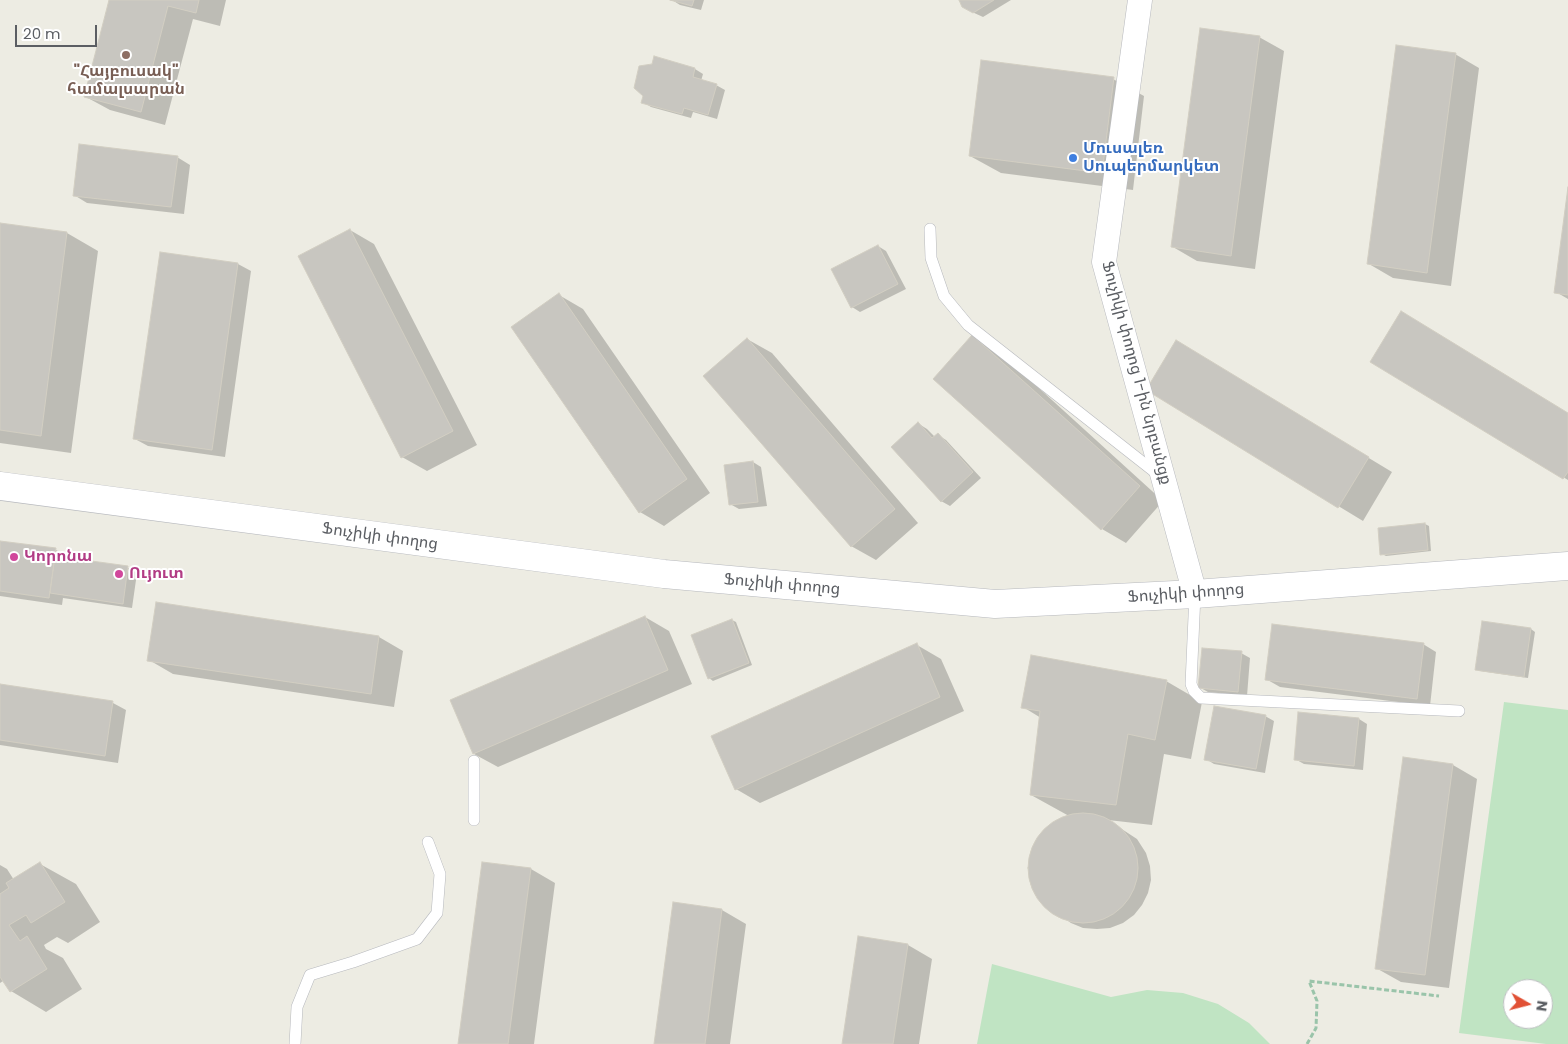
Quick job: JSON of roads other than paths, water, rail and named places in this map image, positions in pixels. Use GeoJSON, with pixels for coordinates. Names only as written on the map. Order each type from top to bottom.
{"type":"FeatureCollection","features":[{"type":"Feature","properties":{"kind":"street","name":"Ֆուչիկի փողոց 1-ին նրբանցք"},"geometry":{"type":"LineString","coordinates":[[1140,0],[1104,262],[1195,594]]}},
{"type":"Feature","properties":{"kind":"street","name":"Ֆուչիկի փողոց"},"geometry":{"type":"LineString","coordinates":[[0,486],[664,574],[995,604],[1195,594],[1568,566]]}},
{"type":"Feature","properties":{"kind":"lane"},"geometry":{"type":"LineString","coordinates":[[930,229],[931,258],[944,296],[968,325],[1163,479]]}},
{"type":"Feature","properties":{"kind":"lane"},"geometry":{"type":"LineString","coordinates":[[1195,594],[1191,684],[1194,691],[1201,698],[1459,711]]}},
{"type":"Feature","properties":{"kind":"lane"},"geometry":{"type":"LineString","coordinates":[[474,761],[474,820]]}},
{"type":"Feature","properties":{"kind":"lane"},"geometry":{"type":"LineString","coordinates":[[295,1044],[297,1007],[310,975],[417,939],[437,913],[440,874],[428,842]]}},
{"type":"Feature","properties":{"kind":"place","name":"\"Հայբուսակ\" համալսարան"},"geometry":{"type":"Point","coordinates":[126,55]}},
{"type":"Feature","properties":{"kind":"place","name":"Մուսալեռ Սուպերմարկետ"},"geometry":{"type":"Point","coordinates":[1073,158]}},
{"type":"Feature","properties":{"kind":"place","name":"Կորոնա"},"geometry":{"type":"Point","coordinates":[14,557]}},
{"type":"Feature","properties":{"kind":"place","name":"Ույուտ"},"geometry":{"type":"Point","coordinates":[119,574]}}]}
